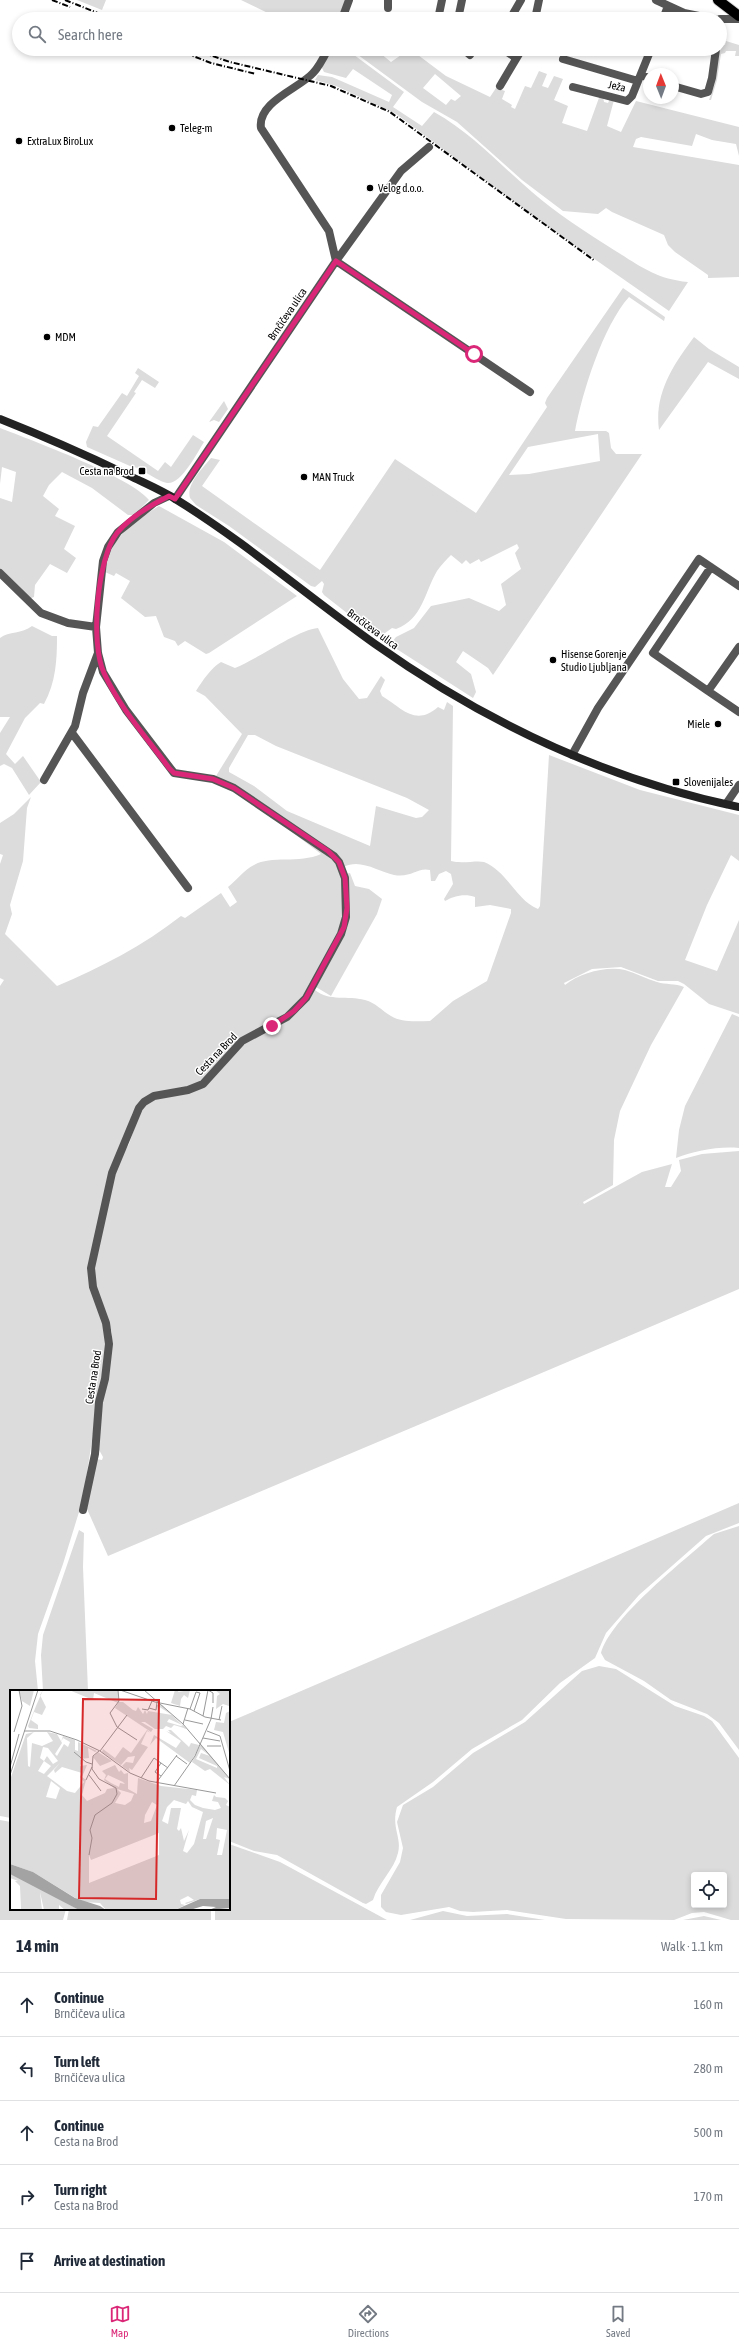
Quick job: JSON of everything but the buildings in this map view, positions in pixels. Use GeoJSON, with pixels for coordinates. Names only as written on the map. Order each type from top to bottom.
{"type":"FeatureCollection","features":[{"type":"Feature","properties":{"kind":"main road"},"geometry":{"type":"LineString","coordinates":[[718,0],[739,17]]}},
{"type":"Feature","properties":{"kind":"street"},"geometry":{"type":"LineString","coordinates":[[345,12],[350,0]]}},
{"type":"Feature","properties":{"kind":"street"},"geometry":{"type":"LineString","coordinates":[[439,12],[442,0]]}},
{"type":"Feature","properties":{"kind":"street"},"geometry":{"type":"LineString","coordinates":[[459,12],[462,0]]}},
{"type":"Feature","properties":{"kind":"street"},"geometry":{"type":"LineString","coordinates":[[514,12],[520,0]]}},
{"type":"Feature","properties":{"kind":"street"},"geometry":{"type":"LineString","coordinates":[[536,12],[539,0]]}},
{"type":"Feature","properties":{"kind":"street"},"geometry":{"type":"LineString","coordinates":[[656,0],[684,12]]}},
{"type":"Feature","properties":{"kind":"street"},"geometry":{"type":"LineString","coordinates":[[666,12],[668,6]]}},
{"type":"Feature","properties":{"kind":"street"},"geometry":{"type":"LineString","coordinates":[[727,18],[739,17]]}},
{"type":"Feature","properties":{"kind":"street"},"geometry":{"type":"LineString","coordinates":[[324,56],[313,73],[308,78],[286,91],[263,114],[260,122],[261,128],[329,231],[336,261],[530,392]]}},
{"type":"Feature","properties":{"kind":"street"},"geometry":{"type":"LineString","coordinates":[[500,86],[516,58],[513,56]]}},
{"type":"Feature","properties":{"kind":"street","name":"Ježa"},"geometry":{"type":"LineString","coordinates":[[572,87],[627,101],[632,96],[648,56]]}},
{"type":"Feature","properties":{"kind":"street"},"geometry":{"type":"LineString","coordinates":[[679,88],[701,94],[708,92],[712,78],[715,56]]}},
{"type":"Feature","properties":{"kind":"street"},"geometry":{"type":"LineString","coordinates":[[563,59],[639,78]]}},
{"type":"Feature","properties":{"kind":"street","name":"Brnčičeva ulica"},"geometry":{"type":"LineString","coordinates":[[172,497],[336,261],[401,171],[429,147]]}},
{"type":"Feature","properties":{"kind":"street","name":"Brnčičeva ulica"},"geometry":{"type":"LineString","coordinates":[[0,419],[79,451],[172,497],[411,669],[473,708],[572,755],[656,786],[739,807]]}},
{"type":"Feature","properties":{"kind":"street","name":"Cesta na Brod"},"geometry":{"type":"LineString","coordinates":[[83,1510],[95,1454],[99,1402],[105,1379],[109,1344],[106,1323],[93,1287],[90,1268],[112,1173],[137,1113],[144,1102],[154,1096],[188,1090],[203,1084],[242,1041],[272,1026],[301,1005],[341,934],[347,908],[346,887],[342,869],[339,862],[328,851],[234,788],[213,779],[174,773],[109,684],[103,672],[98,653],[96,627],[103,561],[108,547],[118,532],[154,503],[172,497]]}},
{"type":"Feature","properties":{"kind":"street"},"geometry":{"type":"LineString","coordinates":[[572,755],[598,708],[699,559],[739,586]]}},
{"type":"Feature","properties":{"kind":"street"},"geometry":{"type":"LineString","coordinates":[[711,567],[653,653],[739,712]]}},
{"type":"Feature","properties":{"kind":"street"},"geometry":{"type":"LineString","coordinates":[[0,573],[41,613],[68,623],[96,627]]}},
{"type":"Feature","properties":{"kind":"street"},"geometry":{"type":"LineString","coordinates":[[708,692],[739,647]]}},
{"type":"Feature","properties":{"kind":"street"},"geometry":{"type":"LineString","coordinates":[[44,780],[72,733],[79,714],[85,684],[98,653]]}},
{"type":"Feature","properties":{"kind":"street"},"geometry":{"type":"LineString","coordinates":[[72,733],[188,888]]}},
{"type":"Feature","properties":{"kind":"street"},"geometry":{"type":"LineString","coordinates":[[726,804],[739,785]]}},
{"type":"Feature","properties":{"kind":"shaded area"},"geometry":{"type":"Polygon","coordinates":[[[77,0],[106,0],[102,10],[77,0]]]}},
{"type":"Feature","properties":{"kind":"shaded area"},"geometry":{"type":"Polygon","coordinates":[[[241,0],[347,0],[343,12],[266,12],[241,0]]]}},
{"type":"Feature","properties":{"kind":"shaded area"},"geometry":{"type":"Polygon","coordinates":[[[727,41],[739,45],[739,56],[735,56],[736,51],[727,51],[727,41]]]}},
{"type":"Feature","properties":{"kind":"shaded area"},"geometry":{"type":"Polygon","coordinates":[[[326,56],[355,56],[404,92],[393,107],[422,126],[434,112],[448,120],[473,139],[520,182],[582,230],[657,275],[688,282],[669,311],[540,221],[396,114],[336,86],[315,80],[318,75],[332,77],[389,102],[392,95],[353,69],[346,78],[324,72],[321,66],[326,56]]]}},
{"type":"Feature","properties":{"kind":"shaded area"},"geometry":{"type":"Polygon","coordinates":[[[360,56],[384,56],[391,62],[400,56],[419,56],[446,76],[490,97],[496,88],[505,91],[502,99],[512,105],[511,107],[515,109],[525,86],[531,88],[539,71],[547,74],[542,86],[548,88],[554,76],[563,79],[554,100],[568,106],[562,123],[587,131],[600,95],[603,96],[604,102],[608,103],[610,99],[614,100],[607,126],[621,132],[636,101],[739,127],[739,156],[736,144],[712,140],[696,134],[692,146],[641,137],[636,139],[633,147],[739,165],[739,277],[708,278],[708,275],[675,252],[668,245],[664,235],[606,208],[598,214],[563,211],[522,180],[457,122],[422,102],[360,56]],[[435,74],[423,88],[446,105],[451,99],[455,101],[461,96],[435,74]]]}},
{"type":"Feature","properties":{"kind":"shaded area"},"geometry":{"type":"Polygon","coordinates":[[[718,56],[721,56],[717,80],[711,100],[709,100],[715,83],[718,56]]]}},
{"type":"Feature","properties":{"kind":"shaded area"},"geometry":{"type":"Polygon","coordinates":[[[623,288],[665,317],[664,321],[629,297],[602,342],[588,380],[575,431],[606,431],[609,433],[611,448],[616,454],[642,454],[493,675],[488,668],[463,651],[456,662],[471,674],[476,692],[473,698],[392,646],[389,641],[392,642],[396,637],[414,628],[431,606],[469,598],[499,611],[506,605],[501,584],[521,569],[515,553],[519,548],[517,544],[481,562],[479,559],[470,564],[466,560],[462,564],[451,555],[437,571],[422,604],[412,619],[405,625],[396,629],[392,628],[381,636],[375,635],[324,595],[322,592],[324,584],[322,581],[315,587],[311,586],[229,526],[196,505],[190,498],[190,487],[200,471],[211,458],[220,460],[202,486],[320,570],[395,459],[476,513],[547,407],[545,403],[623,288]],[[598,434],[528,447],[509,475],[529,474],[600,461],[598,434]]]}},
{"type":"Feature","properties":{"kind":"shaded area"},"geometry":{"type":"Polygon","coordinates":[[[694,337],[709,349],[739,367],[739,379],[708,362],[659,430],[659,404],[662,392],[672,369],[694,337]]]}},
{"type":"Feature","properties":{"kind":"shaded area"},"geometry":{"type":"Polygon","coordinates":[[[138,368],[159,382],[155,388],[142,380],[134,392],[136,393],[107,436],[158,471],[165,462],[171,467],[193,435],[204,442],[183,474],[172,482],[167,483],[161,481],[144,472],[145,470],[130,466],[87,447],[86,442],[93,426],[98,427],[122,393],[127,396],[139,376],[135,373],[138,368]]]}},
{"type":"Feature","properties":{"kind":"shaded area"},"geometry":{"type":"Polygon","coordinates":[[[224,401],[228,409],[219,422],[214,420],[209,422],[224,401]]]}},
{"type":"Feature","properties":{"kind":"shaded area"},"geometry":{"type":"Polygon","coordinates":[[[0,428],[102,470],[139,491],[149,500],[134,515],[128,515],[92,488],[62,472],[49,485],[43,496],[59,509],[55,516],[75,526],[64,549],[76,558],[67,573],[50,564],[35,585],[34,597],[29,599],[0,570],[0,498],[12,502],[16,472],[2,467],[0,484],[0,428]]]}},
{"type":"Feature","properties":{"kind":"shaded area"},"geometry":{"type":"Polygon","coordinates":[[[159,506],[224,542],[297,596],[206,654],[185,641],[178,646],[175,641],[164,637],[156,616],[145,617],[121,598],[130,581],[116,573],[114,576],[105,572],[111,550],[123,533],[131,525],[159,506]]]}},
{"type":"Feature","properties":{"kind":"shaded area"},"geometry":{"type":"Polygon","coordinates":[[[32,626],[52,636],[57,636],[57,645],[55,671],[48,696],[44,704],[40,703],[25,718],[6,754],[15,764],[23,756],[41,782],[29,795],[12,768],[4,764],[0,766],[0,733],[10,717],[0,717],[0,638],[7,634],[28,629],[32,626]]]}},
{"type":"Feature","properties":{"kind":"shaded area"},"geometry":{"type":"Polygon","coordinates":[[[318,628],[343,679],[359,699],[367,698],[381,676],[385,680],[380,691],[382,696],[409,714],[422,715],[430,713],[438,707],[444,710],[447,702],[453,706],[451,861],[484,862],[492,866],[505,878],[517,893],[530,905],[538,909],[540,906],[549,755],[640,790],[739,815],[739,861],[731,855],[707,905],[685,960],[717,971],[739,920],[739,1014],[709,1004],[678,981],[658,981],[621,967],[592,969],[564,983],[565,985],[586,974],[602,970],[618,969],[629,971],[657,982],[684,987],[651,1045],[620,1111],[614,1140],[613,1185],[583,1202],[584,1204],[642,1172],[672,1164],[665,1187],[671,1187],[681,1171],[679,1160],[702,1154],[739,1151],[739,1289],[108,1556],[87,1509],[96,1459],[102,1460],[103,1457],[98,1448],[101,1411],[112,1342],[112,1332],[99,1299],[93,1271],[115,1167],[129,1144],[141,1109],[153,1099],[186,1093],[206,1086],[244,1043],[275,1028],[300,1010],[315,990],[327,996],[369,1001],[391,1016],[400,1020],[430,1021],[453,1001],[487,981],[511,913],[511,909],[490,905],[475,907],[475,897],[467,895],[445,901],[444,899],[453,884],[451,874],[446,871],[439,874],[435,881],[431,881],[430,870],[425,869],[400,876],[363,865],[356,864],[344,867],[216,776],[242,734],[205,696],[196,691],[204,679],[221,662],[235,668],[309,630],[318,628]],[[248,735],[229,768],[229,772],[254,786],[287,811],[370,846],[376,806],[416,818],[422,817],[429,810],[407,798],[276,746],[255,735],[248,735]]]}},
{"type":"Feature","properties":{"kind":"shaded area"},"geometry":{"type":"Polygon","coordinates":[[[31,797],[27,808],[23,861],[10,905],[12,914],[5,934],[57,986],[89,972],[137,946],[167,927],[181,916],[185,918],[221,893],[230,907],[237,902],[228,887],[254,865],[269,860],[304,859],[321,854],[284,826],[317,846],[334,859],[338,865],[343,882],[344,911],[338,936],[318,973],[301,998],[287,1014],[239,1040],[229,1049],[213,1072],[203,1081],[193,1086],[155,1093],[147,1097],[139,1104],[132,1114],[89,1263],[103,1322],[106,1348],[83,1499],[63,1564],[38,1634],[35,1661],[38,1690],[10,1690],[10,1818],[0,1816],[0,986],[4,980],[0,978],[0,864],[3,855],[0,854],[0,823],[14,814],[31,797]]]}},
{"type":"Feature","properties":{"kind":"shaded area"},"geometry":{"type":"Polygon","coordinates":[[[350,873],[355,886],[369,889],[382,899],[377,914],[331,996],[316,987],[340,942],[346,874],[350,873]]]}},
{"type":"Feature","properties":{"kind":"shaded area"},"geometry":{"type":"Polygon","coordinates":[[[732,1014],[739,1017],[739,1148],[707,1150],[676,1158],[679,1130],[685,1106],[732,1014]]]}},
{"type":"Feature","properties":{"kind":"shaded area"},"geometry":{"type":"Polygon","coordinates":[[[739,1503],[739,1523],[706,1536],[639,1595],[606,1633],[595,1658],[560,1683],[522,1720],[472,1749],[433,1782],[397,1807],[395,1821],[399,1842],[398,1853],[393,1865],[378,1888],[373,1900],[366,1904],[277,1855],[254,1851],[230,1841],[230,1722],[739,1503]]]}},
{"type":"Feature","properties":{"kind":"shaded area"},"geometry":{"type":"Polygon","coordinates":[[[739,1526],[739,1750],[719,1723],[707,1714],[671,1700],[644,1681],[605,1660],[601,1653],[607,1639],[618,1624],[664,1577],[714,1534],[739,1526]]]}},
{"type":"Feature","properties":{"kind":"shaded area"},"geometry":{"type":"Polygon","coordinates":[[[79,1530],[84,1533],[83,1567],[88,1690],[43,1690],[41,1655],[43,1635],[79,1530]]]}},
{"type":"Feature","properties":{"kind":"shaded area"},"geometry":{"type":"Polygon","coordinates":[[[599,1666],[616,1669],[675,1706],[704,1716],[712,1721],[739,1758],[739,1920],[731,1920],[704,1912],[692,1913],[674,1920],[566,1919],[507,1910],[473,1912],[460,1911],[449,1907],[401,1915],[386,1912],[381,1907],[381,1895],[400,1862],[403,1848],[397,1822],[403,1805],[433,1787],[473,1753],[525,1722],[582,1671],[599,1666]]]}},
{"type":"Feature","properties":{"kind":"shaded area"},"geometry":{"type":"Polygon","coordinates":[[[0,1820],[10,1822],[10,1910],[66,1910],[63,1920],[0,1920],[0,1820]]]}},
{"type":"Feature","properties":{"kind":"shaded area"},"geometry":{"type":"Polygon","coordinates":[[[230,1844],[280,1862],[387,1920],[215,1920],[215,1910],[230,1910],[230,1844]]]}},
{"type":"Feature","properties":{"kind":"shaded area"},"geometry":{"type":"Polygon","coordinates":[[[69,1910],[211,1910],[211,1920],[67,1920],[69,1910]]]}},
{"type":"Feature","properties":{"kind":"shaded area"},"geometry":{"type":"Polygon","coordinates":[[[443,1911],[467,1916],[507,1914],[545,1920],[410,1920],[443,1911]]]}},
{"type":"Feature","properties":{"kind":"shaded area"},"geometry":{"type":"Polygon","coordinates":[[[704,1916],[721,1920],[683,1920],[704,1916]]]}},
{"type":"Feature","properties":{"kind":"railway"},"geometry":{"type":"LineString","coordinates":[[52,0],[70,7]]}},
{"type":"Feature","properties":{"kind":"railway"},"geometry":{"type":"LineString","coordinates":[[65,0],[95,12]]}},
{"type":"Feature","properties":{"kind":"railway"},"geometry":{"type":"LineString","coordinates":[[193,56],[211,63],[256,74]]}},
{"type":"Feature","properties":{"kind":"railway"},"geometry":{"type":"LineString","coordinates":[[212,56],[230,62],[331,86],[390,112],[595,261]]}},
{"type":"Feature","properties":{"kind":"place","name":"Teleg-m"},"geometry":{"type":"Point","coordinates":[172,128]}},
{"type":"Feature","properties":{"kind":"place","name":"ExtraLux BiroLux"},"geometry":{"type":"Point","coordinates":[19,141]}},
{"type":"Feature","properties":{"kind":"place","name":"Velog d.o.o."},"geometry":{"type":"Point","coordinates":[370,188]}},
{"type":"Feature","properties":{"kind":"place","name":"MDM"},"geometry":{"type":"Point","coordinates":[47,337]}},
{"type":"Feature","properties":{"kind":"place","name":"Cesta na Brod"},"geometry":{"type":"Point","coordinates":[142,471]}},
{"type":"Feature","properties":{"kind":"place","name":"MAN Truck"},"geometry":{"type":"Point","coordinates":[304,477]}},
{"type":"Feature","properties":{"kind":"place","name":"Hisense Gorenje Studio Ljubljana"},"geometry":{"type":"Point","coordinates":[553,660]}},
{"type":"Feature","properties":{"kind":"place","name":"Miele"},"geometry":{"type":"Point","coordinates":[718,724]}},
{"type":"Feature","properties":{"kind":"place","name":"Slovenijales"},"geometry":{"type":"Point","coordinates":[676,782]}},
{"type":"Feature","properties":{"kind":"route"},"geometry":{"type":"LineString","coordinates":[[272,1026],[287,1017],[301,1005],[313,987],[323,965],[341,934],[344,927],[347,908],[345,878],[342,869],[339,862],[328,851],[234,788],[213,779],[174,773],[169,768],[126,710],[103,672],[98,653],[96,627],[103,561],[108,547],[118,532],[154,503],[169,496],[175,499],[336,261],[474,354]]}}]}
